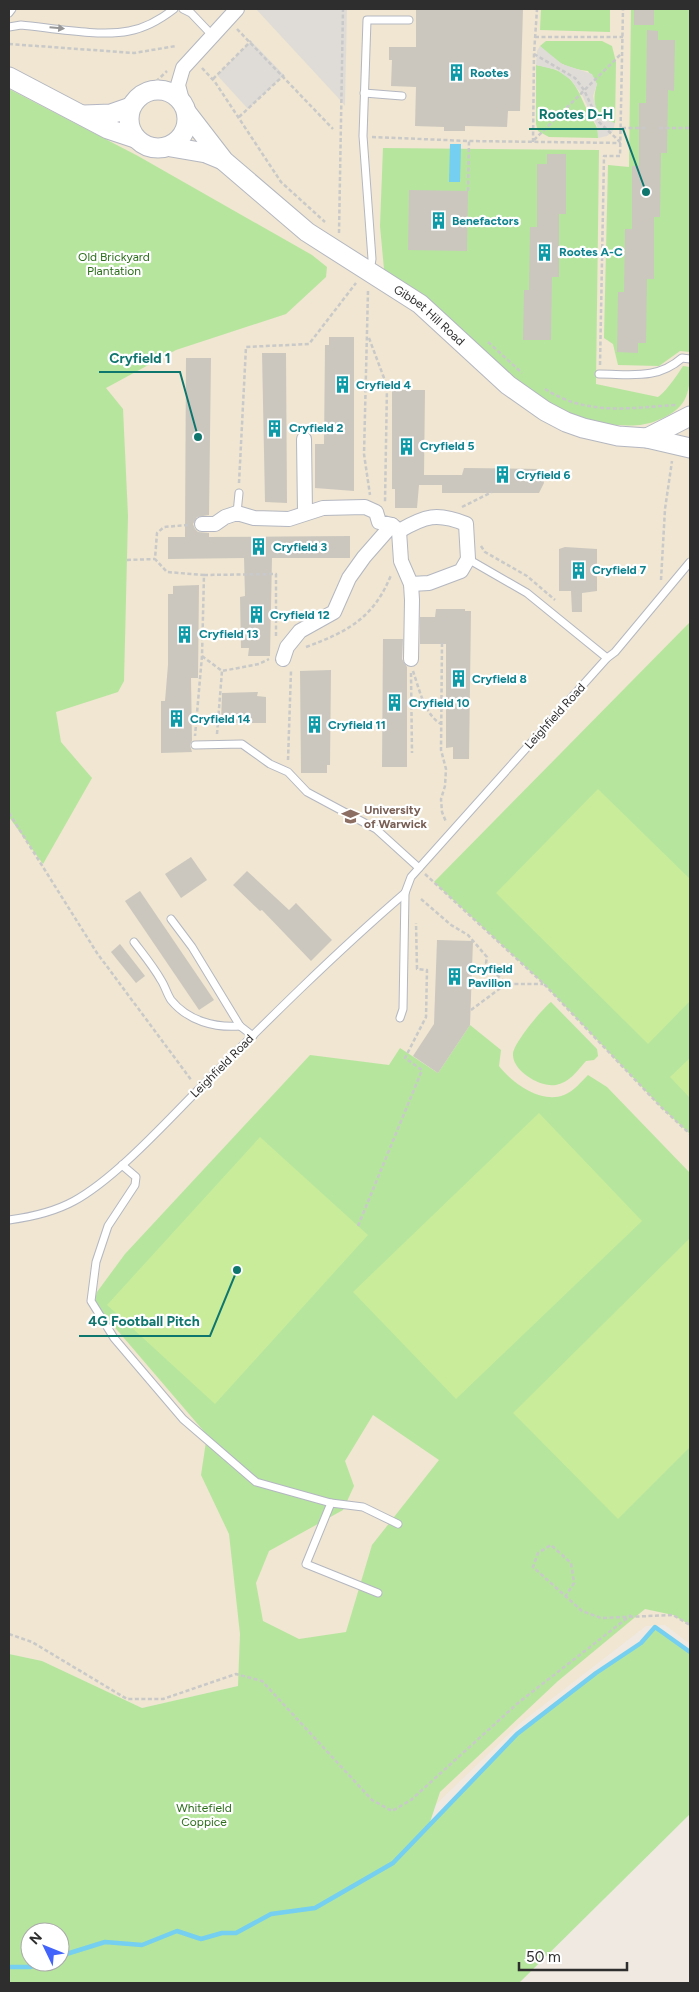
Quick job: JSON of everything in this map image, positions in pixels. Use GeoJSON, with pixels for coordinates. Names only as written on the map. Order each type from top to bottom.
{"type":"FeatureCollection","features":[{"type":"Feature","properties":{"kind":"street"},"geometry":{"type":"LineString","coordinates":[[9,77],[108,129],[135,138],[151,147],[171,147],[183,134],[187,122],[178,85],[183,68],[211,34],[232,14]]}},
{"type":"Feature","properties":{"kind":"street"},"geometry":{"type":"LineString","coordinates":[[80,115],[111,114],[131,107],[141,96],[162,90],[176,97],[185,109]]}},
{"type":"Feature","properties":{"kind":"street"},"geometry":{"type":"LineString","coordinates":[[131,107],[128,122],[135,138]]}},
{"type":"Feature","properties":{"kind":"street","name":"Gibbet Hill Road"},"geometry":{"type":"LineString","coordinates":[[185,109],[224,161],[308,232],[363,277],[420,304],[508,385],[545,411],[583,428],[618,436],[647,438],[681,444],[690,448]]}},
{"type":"Feature","properties":{"kind":"street","name":"Gibbet Hill Road"},"geometry":{"type":"LineString","coordinates":[[171,147],[206,153],[224,161]]}},
{"type":"Feature","properties":{"kind":"street"},"geometry":{"type":"LineString","coordinates":[[647,438],[690,416]]}},
{"type":"Feature","properties":{"kind":"street"},"geometry":{"type":"LineString","coordinates":[[681,444],[687,434],[690,416]]}},
{"type":"Feature","properties":{"kind":"street"},"geometry":{"type":"LineString","coordinates":[[304,439],[305,512]]}},
{"type":"Feature","properties":{"kind":"street"},"geometry":{"type":"LineString","coordinates":[[202,524],[215,524],[225,517],[237,513],[254,518],[289,519],[305,512],[323,508],[365,507],[376,512],[379,522],[395,528]]}},
{"type":"Feature","properties":{"kind":"street"},"geometry":{"type":"LineString","coordinates":[[287,661],[287,647],[300,631],[334,612],[349,578],[364,557],[395,528],[422,518],[439,516],[466,524],[468,558],[461,571],[430,583],[411,584]]}},
{"type":"Feature","properties":{"kind":"street"},"geometry":{"type":"LineString","coordinates":[[395,528],[401,561],[411,584],[411,658]]}},
{"type":"Feature","properties":{"kind":"lane"},"geometry":{"type":"LineString","coordinates":[[9,13],[12,9]]}},
{"type":"Feature","properties":{"kind":"lane"},"geometry":{"type":"LineString","coordinates":[[9,27],[21,25],[113,33],[144,27],[174,9]]}},
{"type":"Feature","properties":{"kind":"lane"},"geometry":{"type":"LineString","coordinates":[[184,9],[191,13],[211,34]]}},
{"type":"Feature","properties":{"kind":"lane"},"geometry":{"type":"LineString","coordinates":[[363,277],[372,259],[363,136],[367,20],[409,20]]}},
{"type":"Feature","properties":{"kind":"lane"},"geometry":{"type":"LineString","coordinates":[[364,93],[402,96]]}},
{"type":"Feature","properties":{"kind":"lane"},"geometry":{"type":"LineString","coordinates":[[599,374],[655,374],[665,371],[682,358],[690,359]]}},
{"type":"Feature","properties":{"kind":"lane"},"geometry":{"type":"LineString","coordinates":[[237,513],[239,492]]}},
{"type":"Feature","properties":{"kind":"lane"},"geometry":{"type":"LineString","coordinates":[[468,558],[527,593],[607,658]]}},
{"type":"Feature","properties":{"kind":"lane","name":"Leighfield Road"},"geometry":{"type":"LineString","coordinates":[[9,1220],[43,1214],[74,1201],[122,1164],[253,1036],[405,893],[411,877],[607,658],[616,652],[690,562]]}},
{"type":"Feature","properties":{"kind":"lane"},"geometry":{"type":"LineString","coordinates":[[194,745],[242,744],[270,764],[288,772],[307,792],[376,829],[419,868]]}},
{"type":"Feature","properties":{"kind":"lane"},"geometry":{"type":"LineString","coordinates":[[400,1018],[403,1009],[405,893]]}},
{"type":"Feature","properties":{"kind":"lane"},"geometry":{"type":"LineString","coordinates":[[171,919],[192,947],[240,1026],[253,1036]]}},
{"type":"Feature","properties":{"kind":"lane"},"geometry":{"type":"LineString","coordinates":[[134,942],[161,980],[172,1000],[187,1014],[207,1024],[221,1028],[240,1026]]}},
{"type":"Feature","properties":{"kind":"lane"},"geometry":{"type":"LineString","coordinates":[[122,1164],[136,1177],[135,1185],[108,1226],[96,1262],[91,1301],[100,1318],[183,1419],[256,1482],[331,1503],[363,1507],[398,1524]]}},
{"type":"Feature","properties":{"kind":"lane"},"geometry":{"type":"LineString","coordinates":[[331,1503],[306,1564],[378,1593]]}},
{"type":"Feature","properties":{"kind":"path"},"geometry":{"type":"LineString","coordinates":[[339,236],[343,9]]}},
{"type":"Feature","properties":{"kind":"path"},"geometry":{"type":"LineString","coordinates":[[533,142],[534,54],[537,9]]}},
{"type":"Feature","properties":{"kind":"path"},"geometry":{"type":"LineString","coordinates":[[599,374],[604,156],[620,156],[623,9]]}},
{"type":"Feature","properties":{"kind":"path"},"geometry":{"type":"LineString","coordinates":[[232,14],[251,41],[333,129]]}},
{"type":"Feature","properties":{"kind":"path"},"geometry":{"type":"LineString","coordinates":[[535,36],[623,37]]}},
{"type":"Feature","properties":{"kind":"path"},"geometry":{"type":"LineString","coordinates":[[212,79],[251,41]]}},
{"type":"Feature","properties":{"kind":"path"},"geometry":{"type":"LineString","coordinates":[[9,44],[134,53],[176,46]]}},
{"type":"Feature","properties":{"kind":"path"},"geometry":{"type":"LineString","coordinates":[[533,142],[623,53]]}},
{"type":"Feature","properties":{"kind":"path"},"geometry":{"type":"LineString","coordinates":[[534,54],[568,73],[584,90],[599,122],[621,143]]}},
{"type":"Feature","properties":{"kind":"path"},"geometry":{"type":"LineString","coordinates":[[202,68],[239,117],[281,182],[344,239]]}},
{"type":"Feature","properties":{"kind":"path"},"geometry":{"type":"LineString","coordinates":[[239,117],[284,75]]}},
{"type":"Feature","properties":{"kind":"path"},"geometry":{"type":"LineString","coordinates":[[621,128],[648,128]]}},
{"type":"Feature","properties":{"kind":"path"},"geometry":{"type":"LineString","coordinates":[[659,128],[690,128]]}},
{"type":"Feature","properties":{"kind":"path"},"geometry":{"type":"LineString","coordinates":[[363,136],[469,141],[621,143]]}},
{"type":"Feature","properties":{"kind":"path"},"geometry":{"type":"LineString","coordinates":[[468,191],[469,141]]}},
{"type":"Feature","properties":{"kind":"path"},"geometry":{"type":"LineString","coordinates":[[239,492],[246,347],[309,344],[363,277]]}},
{"type":"Feature","properties":{"kind":"path"},"geometry":{"type":"LineString","coordinates":[[369,292],[364,454],[367,486],[370,496],[384,502],[392,514],[395,528]]}},
{"type":"Feature","properties":{"kind":"path"},"geometry":{"type":"LineString","coordinates":[[369,338],[387,386],[384,502]]}},
{"type":"Feature","properties":{"kind":"path"},"geometry":{"type":"LineString","coordinates":[[486,340],[523,374]]}},
{"type":"Feature","properties":{"kind":"path"},"geometry":{"type":"LineString","coordinates":[[540,386],[589,408],[605,409],[672,405],[671,426]]}},
{"type":"Feature","properties":{"kind":"path"},"geometry":{"type":"LineString","coordinates":[[662,597],[664,528],[673,456],[681,444]]}},
{"type":"Feature","properties":{"kind":"path"},"geometry":{"type":"LineString","coordinates":[[456,510],[492,492]]}},
{"type":"Feature","properties":{"kind":"path"},"geometry":{"type":"LineString","coordinates":[[202,524],[164,527],[158,534],[155,559],[166,572],[276,574],[276,638]]}},
{"type":"Feature","properties":{"kind":"path"},"geometry":{"type":"LineString","coordinates":[[127,560],[155,559]]}},
{"type":"Feature","properties":{"kind":"path"},"geometry":{"type":"LineString","coordinates":[[300,649],[335,636],[359,623],[386,588],[393,569]]}},
{"type":"Feature","properties":{"kind":"path"},"geometry":{"type":"LineString","coordinates":[[194,745],[202,656],[204,574]]}},
{"type":"Feature","properties":{"kind":"path"},"geometry":{"type":"LineString","coordinates":[[442,643],[441,750],[446,769],[446,786],[441,799],[442,812],[450,833]]}},
{"type":"Feature","properties":{"kind":"path"},"geometry":{"type":"LineString","coordinates":[[202,656],[222,671],[259,664],[277,656],[287,661],[288,772]]}},
{"type":"Feature","properties":{"kind":"path"},"geometry":{"type":"LineString","coordinates":[[412,753],[411,664],[425,703],[436,721],[441,724]]}},
{"type":"Feature","properties":{"kind":"path"},"geometry":{"type":"LineString","coordinates":[[216,744],[222,671]]}},
{"type":"Feature","properties":{"kind":"path"},"geometry":{"type":"LineString","coordinates":[[425,703],[441,703]]}},
{"type":"Feature","properties":{"kind":"path"},"geometry":{"type":"LineString","coordinates":[[9,812],[97,952],[193,1080],[188,1084]]}},
{"type":"Feature","properties":{"kind":"path"},"geometry":{"type":"LineString","coordinates":[[426,875],[544,984],[661,1107],[690,1134]]}},
{"type":"Feature","properties":{"kind":"path"},"geometry":{"type":"LineString","coordinates":[[421,899],[451,924],[468,935],[487,957],[486,963],[506,984]]}},
{"type":"Feature","properties":{"kind":"path"},"geometry":{"type":"LineString","coordinates":[[358,1226],[422,1070],[405,1058],[426,1017],[427,970],[417,969],[416,919]]}},
{"type":"Feature","properties":{"kind":"path"},"geometry":{"type":"LineString","coordinates":[[471,1010],[506,984],[544,984]]}},
{"type":"Feature","properties":{"kind":"path"},"geometry":{"type":"LineString","coordinates":[[565,1597],[574,1583],[570,1563],[551,1545],[538,1553],[533,1567],[565,1597],[582,1610],[601,1618],[631,1615],[673,1615],[690,1625]]}},
{"type":"Feature","properties":{"kind":"path"},"geometry":{"type":"LineString","coordinates":[[9,1634],[32,1642],[127,1699],[163,1699],[236,1674],[262,1681],[372,1800],[392,1811],[411,1800],[518,1703],[631,1615]]}},
{"type":"Feature","properties":{"kind":"shaded area","name":"University of Warwick"},"geometry":{"type":"Polygon","coordinates":[[[9,9],[690,9],[690,1644],[665,1625],[646,1626],[519,1724],[391,1848],[238,1686],[142,1708],[42,1661],[9,1654],[9,9]]]}},
{"type":"Feature","properties":{"kind":"shaded area"},"geometry":{"type":"Polygon","coordinates":[[[256,9],[347,9],[345,106],[342,102],[256,9]]]}},
{"type":"Feature","properties":{"kind":"shaded area"},"geometry":{"type":"Polygon","coordinates":[[[251,41],[284,75],[248,109],[217,75],[251,41]]]}},
{"type":"Feature","properties":{"kind":"shaded area"},"geometry":{"type":"Polygon","coordinates":[[[540,46],[562,64],[592,74],[597,84],[593,96],[597,112],[605,120],[615,123],[613,131],[607,136],[598,138],[597,126],[582,95],[571,80],[557,70],[536,65],[537,51],[540,46]]]}},
{"type":"Feature","properties":{"kind":"green space"},"geometry":{"type":"Polygon","coordinates":[[[541,9],[610,9],[610,32],[540,30],[541,9]]]}},
{"type":"Feature","properties":{"kind":"green space"},"geometry":{"type":"Polygon","coordinates":[[[631,9],[690,9],[690,352],[680,351],[659,366],[618,365],[613,344],[604,338],[608,165],[629,167],[631,9]]]}},
{"type":"Feature","properties":{"kind":"green space"},"geometry":{"type":"Polygon","coordinates":[[[546,41],[602,41],[612,46],[616,62],[615,123],[602,118],[598,114],[595,103],[597,84],[588,71],[567,66],[550,56],[540,46],[546,41]]]}},
{"type":"Feature","properties":{"kind":"green space"},"geometry":{"type":"Polygon","coordinates":[[[536,65],[559,71],[572,81],[596,126],[598,138],[549,137],[538,131],[536,124],[536,65]]]}},
{"type":"Feature","properties":{"kind":"green space","name":"Old Brickyard Plantation"},"geometry":{"type":"Polygon","coordinates":[[[9,89],[138,156],[312,255],[327,267],[326,277],[286,314],[176,350],[106,388],[123,409],[128,516],[124,681],[118,692],[56,712],[61,742],[92,778],[43,864],[9,817],[9,89]]]}},
{"type":"Feature","properties":{"kind":"green space"},"geometry":{"type":"Polygon","coordinates":[[[383,148],[599,150],[596,384],[658,397],[668,388],[683,366],[690,367],[689,386],[680,406],[675,411],[658,420],[633,425],[617,425],[589,420],[563,411],[539,397],[517,380],[433,305],[384,269],[380,226],[383,148]]]}},
{"type":"Feature","properties":{"kind":"green space"},"geometry":{"type":"Polygon","coordinates":[[[690,622],[690,1134],[661,1107],[544,984],[434,882],[690,622]]]}},
{"type":"Feature","properties":{"kind":"green space"},"geometry":{"type":"Polygon","coordinates":[[[598,789],[690,879],[690,1001],[648,1044],[496,893],[598,789]]]}},
{"type":"Feature","properties":{"kind":"green space"},"geometry":{"type":"Polygon","coordinates":[[[551,1002],[597,1049],[598,1056],[594,1060],[586,1061],[573,1076],[556,1085],[543,1084],[528,1077],[517,1066],[513,1054],[523,1035],[551,1002]]]}},
{"type":"Feature","properties":{"kind":"green space","name":"Whitefield Coppice"},"geometry":{"type":"Polygon","coordinates":[[[470,1025],[501,1050],[499,1066],[511,1079],[537,1094],[546,1097],[564,1095],[574,1089],[588,1075],[607,1087],[690,1173],[690,1625],[673,1615],[645,1609],[558,1681],[440,1792],[430,1822],[517,1734],[596,1673],[641,1644],[655,1627],[690,1652],[690,1814],[519,1983],[9,1983],[9,1654],[42,1661],[142,1708],[238,1686],[240,1634],[229,1534],[201,1475],[207,1435],[94,1303],[97,1292],[125,1254],[310,1055],[389,1065],[400,1048],[438,1073],[470,1025]],[[373,1415],[345,1461],[354,1486],[343,1510],[269,1551],[256,1583],[263,1621],[299,1639],[346,1632],[372,1545],[439,1460],[373,1415]]]}},
{"type":"Feature","properties":{"kind":"green space"},"geometry":{"type":"Polygon","coordinates":[[[690,1058],[690,1098],[670,1077],[690,1058]]]}},
{"type":"Feature","properties":{"kind":"green space"},"geometry":{"type":"Polygon","coordinates":[[[539,1113],[642,1221],[456,1399],[353,1292],[539,1113]]]}},
{"type":"Feature","properties":{"kind":"green space"},"geometry":{"type":"Polygon","coordinates":[[[260,1137],[368,1235],[215,1404],[107,1305],[260,1137]]]}},
{"type":"Feature","properties":{"kind":"green space"},"geometry":{"type":"Polygon","coordinates":[[[690,1238],[690,1447],[618,1519],[513,1413],[690,1238]]]}},
{"type":"Feature","properties":{"kind":"water"},"geometry":{"type":"Polygon","coordinates":[[[450,144],[461,144],[460,182],[449,182],[450,144]]]}},
{"type":"Feature","properties":{"kind":"building","name":"Rootes"},"geometry":{"type":"Polygon","coordinates":[[[416,9],[523,9],[520,111],[508,111],[507,127],[465,126],[465,131],[444,131],[444,127],[415,126],[416,87],[391,86],[392,60],[389,60],[389,47],[416,47],[416,9]]]}},
{"type":"Feature","properties":{"kind":"building"},"geometry":{"type":"Polygon","coordinates":[[[634,9],[654,9],[654,25],[634,25],[634,9]]]}},
{"type":"Feature","properties":{"kind":"building"},"geometry":{"type":"Polygon","coordinates":[[[647,30],[658,31],[658,40],[675,40],[674,91],[668,90],[667,153],[661,153],[660,217],[654,217],[654,279],[647,279],[646,343],[638,343],[638,353],[617,352],[618,292],[624,292],[625,229],[632,229],[632,166],[639,166],[639,103],[646,103],[647,30]]]}},
{"type":"Feature","properties":{"kind":"building","name":"Rootes A-C"},"geometry":{"type":"Polygon","coordinates":[[[547,154],[566,154],[566,214],[559,214],[559,277],[552,277],[551,340],[523,340],[524,290],[529,290],[530,227],[537,227],[537,164],[547,164],[547,154]]]}},
{"type":"Feature","properties":{"kind":"building","name":"Benefactors"},"geometry":{"type":"Polygon","coordinates":[[[409,190],[468,191],[467,251],[408,250],[409,190]]]}},
{"type":"Feature","properties":{"kind":"building"},"geometry":{"type":"Polygon","coordinates":[[[329,337],[354,337],[354,491],[315,488],[315,444],[324,444],[325,345],[329,345],[329,337]]]}},
{"type":"Feature","properties":{"kind":"building","name":"Cryfield 2"},"geometry":{"type":"Polygon","coordinates":[[[262,353],[286,353],[287,503],[265,502],[262,353]]]}},
{"type":"Feature","properties":{"kind":"building"},"geometry":{"type":"Polygon","coordinates":[[[186,358],[211,358],[209,515],[197,517],[193,524],[195,529],[198,532],[209,533],[209,537],[350,536],[350,558],[272,558],[270,656],[248,656],[249,648],[241,648],[240,597],[245,596],[244,558],[168,559],[168,537],[185,537],[186,358]]]}},
{"type":"Feature","properties":{"kind":"building"},"geometry":{"type":"Polygon","coordinates":[[[392,390],[425,390],[424,475],[462,475],[464,468],[542,469],[544,483],[539,493],[442,493],[442,485],[419,485],[417,508],[395,508],[395,489],[392,489],[392,390]]]}},
{"type":"Feature","properties":{"kind":"building","name":"Cryfield 7"},"geometry":{"type":"Polygon","coordinates":[[[565,547],[597,549],[597,591],[582,593],[582,612],[572,612],[571,591],[559,591],[559,549],[565,547]]]}},
{"type":"Feature","properties":{"kind":"building"},"geometry":{"type":"Polygon","coordinates":[[[199,585],[198,678],[191,678],[192,741],[190,745],[192,752],[161,753],[161,701],[165,701],[168,665],[168,594],[173,594],[173,586],[199,585]]]}},
{"type":"Feature","properties":{"kind":"building","name":"Cryfield 8"},"geometry":{"type":"Polygon","coordinates":[[[436,609],[465,609],[465,611],[471,611],[469,759],[453,759],[453,747],[446,748],[446,644],[420,644],[420,617],[435,617],[436,609]]]}},
{"type":"Feature","properties":{"kind":"building","name":"Cryfield 10"},"geometry":{"type":"Polygon","coordinates":[[[383,639],[403,639],[402,659],[407,667],[407,767],[382,767],[383,639]]]}},
{"type":"Feature","properties":{"kind":"building","name":"Cryfield 11"},"geometry":{"type":"Polygon","coordinates":[[[331,670],[330,765],[327,765],[327,773],[301,773],[300,671],[331,670]]]}},
{"type":"Feature","properties":{"kind":"building"},"geometry":{"type":"Polygon","coordinates":[[[258,692],[257,696],[266,697],[266,723],[221,723],[222,693],[258,692]]]}},
{"type":"Feature","properties":{"kind":"building"},"geometry":{"type":"Polygon","coordinates":[[[191,857],[207,880],[181,898],[165,874],[191,857]]]}},
{"type":"Feature","properties":{"kind":"building"},"geometry":{"type":"Polygon","coordinates":[[[247,871],[289,910],[296,903],[332,940],[311,961],[262,910],[260,911],[233,885],[247,871]]]}},
{"type":"Feature","properties":{"kind":"building"},"geometry":{"type":"Polygon","coordinates":[[[140,891],[214,1000],[199,1010],[125,901],[140,891]]]}},
{"type":"Feature","properties":{"kind":"building","name":"Cryfield Pavilion"},"geometry":{"type":"Polygon","coordinates":[[[437,940],[473,941],[470,1025],[438,1073],[413,1056],[434,1024],[437,940]]]}},
{"type":"Feature","properties":{"kind":"building"},"geometry":{"type":"Polygon","coordinates":[[[120,944],[145,976],[136,983],[111,952],[120,944]]]}},
{"type":"Feature","properties":{"kind":"waterway"},"geometry":{"type":"LineString","coordinates":[[70,1953],[105,1942],[142,1945],[177,1931],[201,1939],[222,1933],[236,1933],[271,1914],[315,1908],[393,1863],[517,1734],[596,1673],[641,1643],[655,1627],[690,1652]]}},
{"type":"Feature","properties":{"kind":"waterway"},"geometry":{"type":"LineString","coordinates":[[9,1967],[20,1967]]}},
{"type":"Feature","properties":{"kind":"place","name":"Rootes"},"geometry":{"type":"Point","coordinates":[456,73]}},
{"type":"Feature","properties":{"kind":"place","name":"Rootes D-H"},"geometry":{"type":"Point","coordinates":[646,192]}},
{"type":"Feature","properties":{"kind":"place","name":"Benefactors"},"geometry":{"type":"Point","coordinates":[438,221]}},
{"type":"Feature","properties":{"kind":"place","name":"Rootes A-C"},"geometry":{"type":"Point","coordinates":[545,252]}},
{"type":"Feature","properties":{"kind":"place","name":"Cryfield 4"},"geometry":{"type":"Point","coordinates":[342,385]}},
{"type":"Feature","properties":{"kind":"place","name":"Cryfield 2"},"geometry":{"type":"Point","coordinates":[275,428]}},
{"type":"Feature","properties":{"kind":"place","name":"Cryfield 1"},"geometry":{"type":"Point","coordinates":[198,437]}},
{"type":"Feature","properties":{"kind":"place","name":"Cryfield 5"},"geometry":{"type":"Point","coordinates":[406,446]}},
{"type":"Feature","properties":{"kind":"place","name":"Cryfield 6"},"geometry":{"type":"Point","coordinates":[502,475]}},
{"type":"Feature","properties":{"kind":"place","name":"Cryfield 3"},"geometry":{"type":"Point","coordinates":[259,547]}},
{"type":"Feature","properties":{"kind":"place","name":"Cryfield 7"},"geometry":{"type":"Point","coordinates":[578,570]}},
{"type":"Feature","properties":{"kind":"place","name":"Cryfield 12"},"geometry":{"type":"Point","coordinates":[256,615]}},
{"type":"Feature","properties":{"kind":"place","name":"Cryfield 13"},"geometry":{"type":"Point","coordinates":[185,634]}},
{"type":"Feature","properties":{"kind":"place","name":"Cryfield 8"},"geometry":{"type":"Point","coordinates":[458,679]}},
{"type":"Feature","properties":{"kind":"place","name":"Cryfield 10"},"geometry":{"type":"Point","coordinates":[395,703]}},
{"type":"Feature","properties":{"kind":"place","name":"Cryfield 14"},"geometry":{"type":"Point","coordinates":[176,719]}},
{"type":"Feature","properties":{"kind":"place","name":"Cryfield 11"},"geometry":{"type":"Point","coordinates":[314,725]}},
{"type":"Feature","properties":{"kind":"place","name":"University of Warwick"},"geometry":{"type":"Point","coordinates":[350,817]}},
{"type":"Feature","properties":{"kind":"place","name":"Cryfield Pavilion"},"geometry":{"type":"Point","coordinates":[454,976]}},
{"type":"Feature","properties":{"kind":"place","name":"4G Football Pitch"},"geometry":{"type":"Point","coordinates":[237,1270]}}]}
